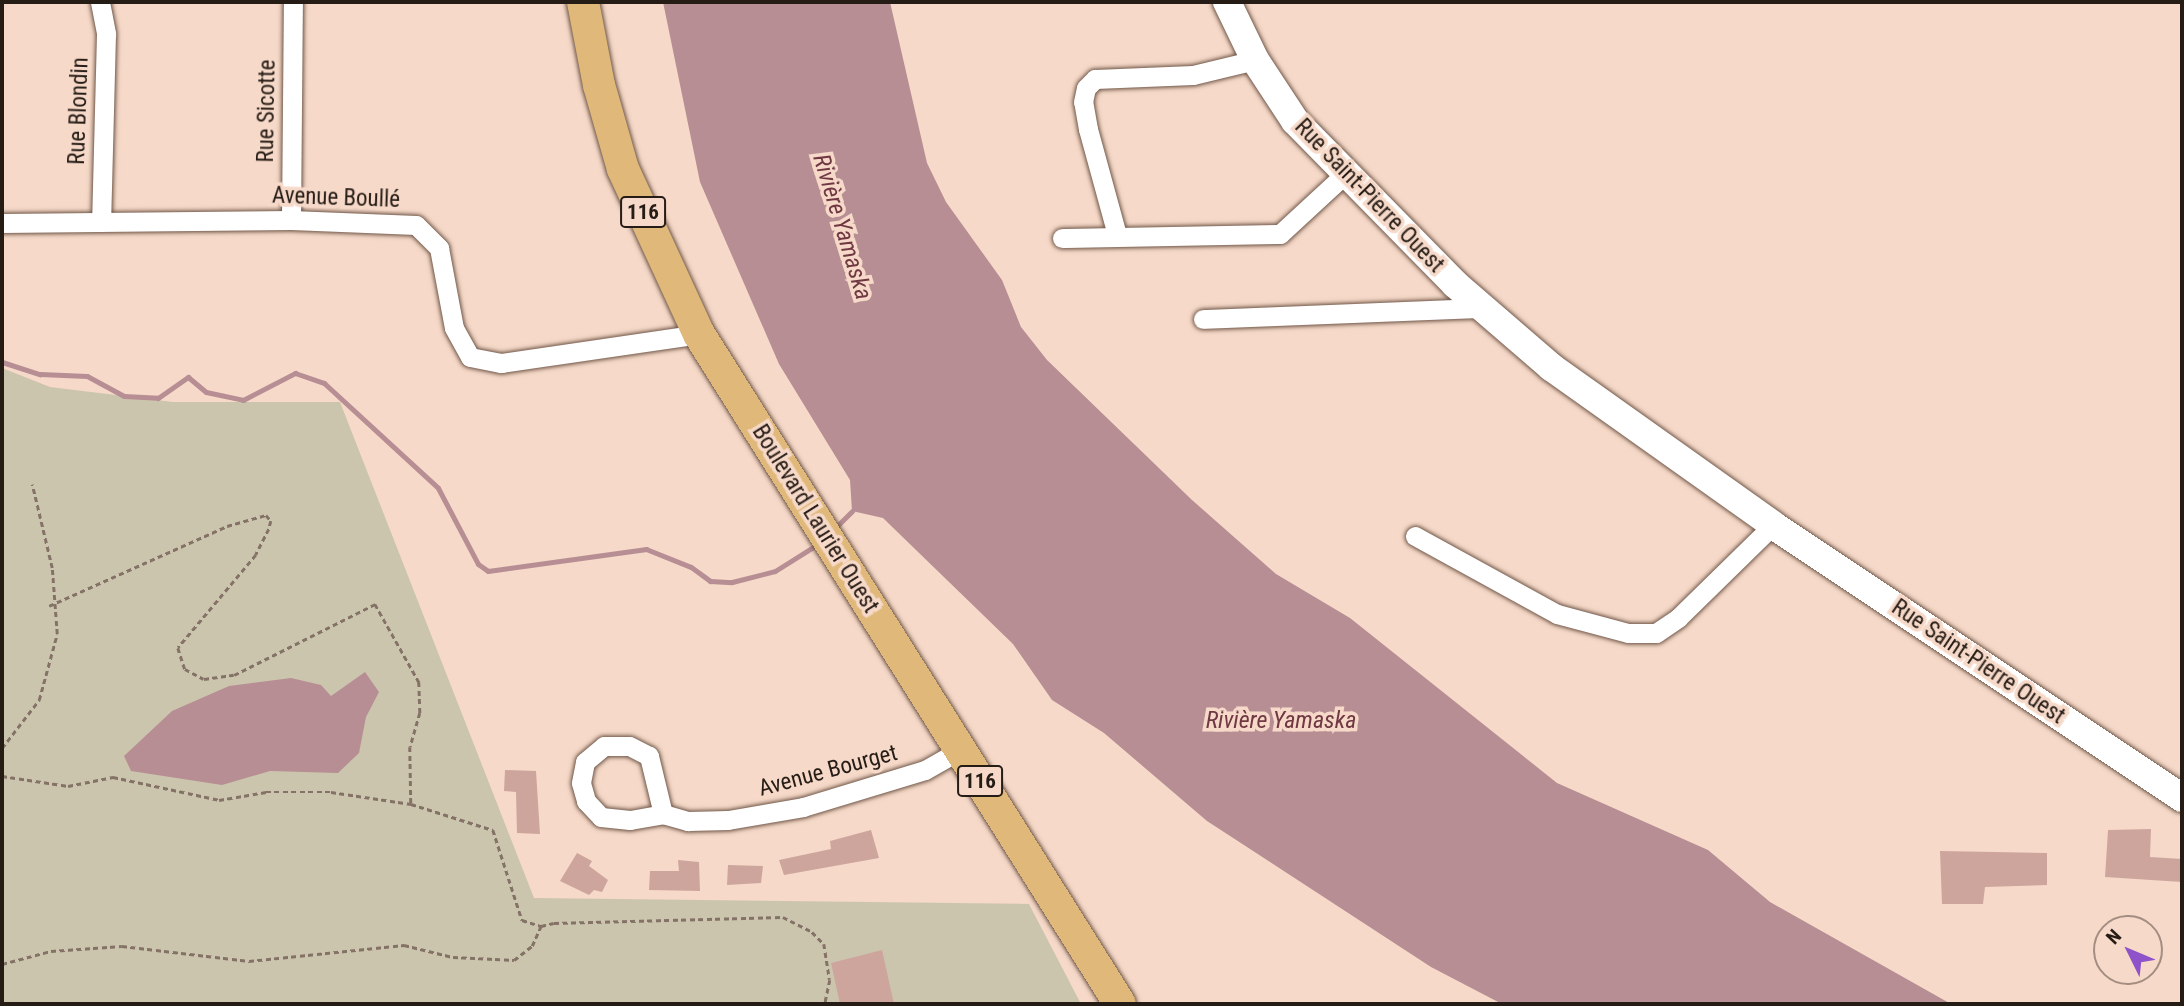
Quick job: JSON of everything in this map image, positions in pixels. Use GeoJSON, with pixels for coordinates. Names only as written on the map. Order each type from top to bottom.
{"type":"FeatureCollection","features":[{"type":"Feature","properties":{"kind":"main road","name":"Boulevard Laurier Ouest"},"geometry":{"type":"LineString","coordinates":[[583,2],[599,85],[623,169],[699,334],[1120,1004]]}},
{"type":"Feature","properties":{"kind":"street","name":"Rue Blondin"},"geometry":{"type":"LineString","coordinates":[[100,2],[106,34],[101,222]]}},
{"type":"Feature","properties":{"kind":"street","name":"Rue Sicotte"},"geometry":{"type":"LineString","coordinates":[[291,220],[293,2]]}},
{"type":"Feature","properties":{"kind":"street","name":"Rue Saint-Pierre Ouest"},"geometry":{"type":"LineString","coordinates":[[1227,2],[1255,60],[1295,121],[1344,175],[1482,308],[1551,367],[1773,525],[2182,798]]}},
{"type":"Feature","properties":{"kind":"street"},"geometry":{"type":"LineString","coordinates":[[1117,235],[1088,129],[1083,102],[1086,88],[1095,79],[1193,75],[1255,60]]}},
{"type":"Feature","properties":{"kind":"street"},"geometry":{"type":"LineString","coordinates":[[1062,238],[1280,234],[1344,175]]}},
{"type":"Feature","properties":{"kind":"street","name":"Avenue Boullé"},"geometry":{"type":"LineString","coordinates":[[2,223],[291,220],[416,225],[439,248],[454,327],[470,357],[501,363],[699,334]]}},
{"type":"Feature","properties":{"kind":"street","name":"Rue Saint-Pierre Ouest"},"geometry":{"type":"LineString","coordinates":[[1203,319],[1482,308]]}},
{"type":"Feature","properties":{"kind":"street"},"geometry":{"type":"LineString","coordinates":[[1415,536],[1558,614],[1628,633],[1656,633],[1678,618],[1773,525]]}},
{"type":"Feature","properties":{"kind":"street","name":"Avenue Bourget"},"geometry":{"type":"LineString","coordinates":[[663,814],[649,756],[629,746],[604,746],[585,762],[581,783],[586,802],[601,817],[630,820],[663,814],[688,821],[728,820],[803,807],[925,770],[960,750]]}},
{"type":"Feature","properties":{"kind":"path"},"geometry":{"type":"LineString","coordinates":[[3,746],[39,700],[57,634],[54,578],[32,484]]}},
{"type":"Feature","properties":{"kind":"path"},"geometry":{"type":"LineString","coordinates":[[49,606],[227,526],[266,515],[271,521],[269,529],[256,555],[178,648],[185,669],[204,679],[234,675],[375,604],[419,682],[420,713],[410,747],[411,804]]}},
{"type":"Feature","properties":{"kind":"path"},"geometry":{"type":"LineString","coordinates":[[2,776],[68,786],[113,777],[219,800],[266,792],[331,792],[411,804],[493,830],[522,920],[541,926],[599,920],[791,919],[824,944],[830,980],[825,1004]]}},
{"type":"Feature","properties":{"kind":"path"},"geometry":{"type":"LineString","coordinates":[[2,964],[51,951],[122,946],[249,961],[404,945],[453,957],[514,960],[532,946],[541,926]]}},
{"type":"Feature","properties":{"kind":"shaded area"},"geometry":{"type":"Polygon","coordinates":[[[2,368],[50,387],[173,402],[340,402],[534,898],[1029,904],[1081,1004],[2,1004],[2,368]]]}},
{"type":"Feature","properties":{"kind":"water","name":"Rivière Yamaska"},"geometry":{"type":"Polygon","coordinates":[[[663,2],[890,2],[927,163],[946,202],[1002,280],[1021,327],[1047,360],[1192,500],[1276,574],[1350,618],[1557,783],[1708,850],[1770,902],[1951,1004],[1502,1004],[1431,967],[1207,821],[1104,733],[1052,700],[1013,644],[883,518],[852,511],[850,480],[779,364],[700,182],[663,2]]]}},
{"type":"Feature","properties":{"kind":"water"},"geometry":{"type":"Polygon","coordinates":[[[365,672],[379,692],[366,717],[359,753],[338,773],[270,771],[222,785],[131,771],[124,756],[172,711],[229,686],[291,678],[321,685],[331,696],[365,672]]]}},
{"type":"Feature","properties":{"kind":"building"},"geometry":{"type":"Polygon","coordinates":[[[505,770],[536,771],[540,834],[517,833],[516,792],[504,791],[505,770]]]}},
{"type":"Feature","properties":{"kind":"building"},"geometry":{"type":"Polygon","coordinates":[[[2151,829],[2150,857],[2182,859],[2182,882],[2105,877],[2108,830],[2151,829]]]}},
{"type":"Feature","properties":{"kind":"building"},"geometry":{"type":"Polygon","coordinates":[[[871,830],[879,858],[784,875],[779,860],[831,849],[830,841],[871,830]]]}},
{"type":"Feature","properties":{"kind":"building"},"geometry":{"type":"Polygon","coordinates":[[[1940,851],[2047,853],[2047,885],[1985,887],[1983,904],[1942,904],[1940,851]]]}},
{"type":"Feature","properties":{"kind":"building"},"geometry":{"type":"Polygon","coordinates":[[[577,853],[592,861],[589,866],[608,880],[602,892],[594,890],[589,895],[560,881],[577,853]]]}},
{"type":"Feature","properties":{"kind":"building"},"geometry":{"type":"Polygon","coordinates":[[[678,860],[699,862],[700,891],[649,890],[650,871],[679,871],[678,860]]]}},
{"type":"Feature","properties":{"kind":"building"},"geometry":{"type":"Polygon","coordinates":[[[728,865],[763,866],[761,883],[727,885],[728,865]]]}},
{"type":"Feature","properties":{"kind":"building"},"geometry":{"type":"Polygon","coordinates":[[[882,950],[894,1004],[840,1004],[831,963],[882,950]]]}},
{"type":"Feature","properties":{"kind":"waterway"},"geometry":{"type":"LineString","coordinates":[[2,362],[40,374],[87,376],[124,396],[158,398],[188,377],[206,392],[243,400],[295,373],[324,383],[438,488],[478,564],[488,571],[646,549],[691,567],[710,581],[732,582],[775,571],[818,544]]}},
{"type":"Feature","properties":{"kind":"waterway"},"geometry":{"type":"LineString","coordinates":[[833,530],[852,511]]}}]}
